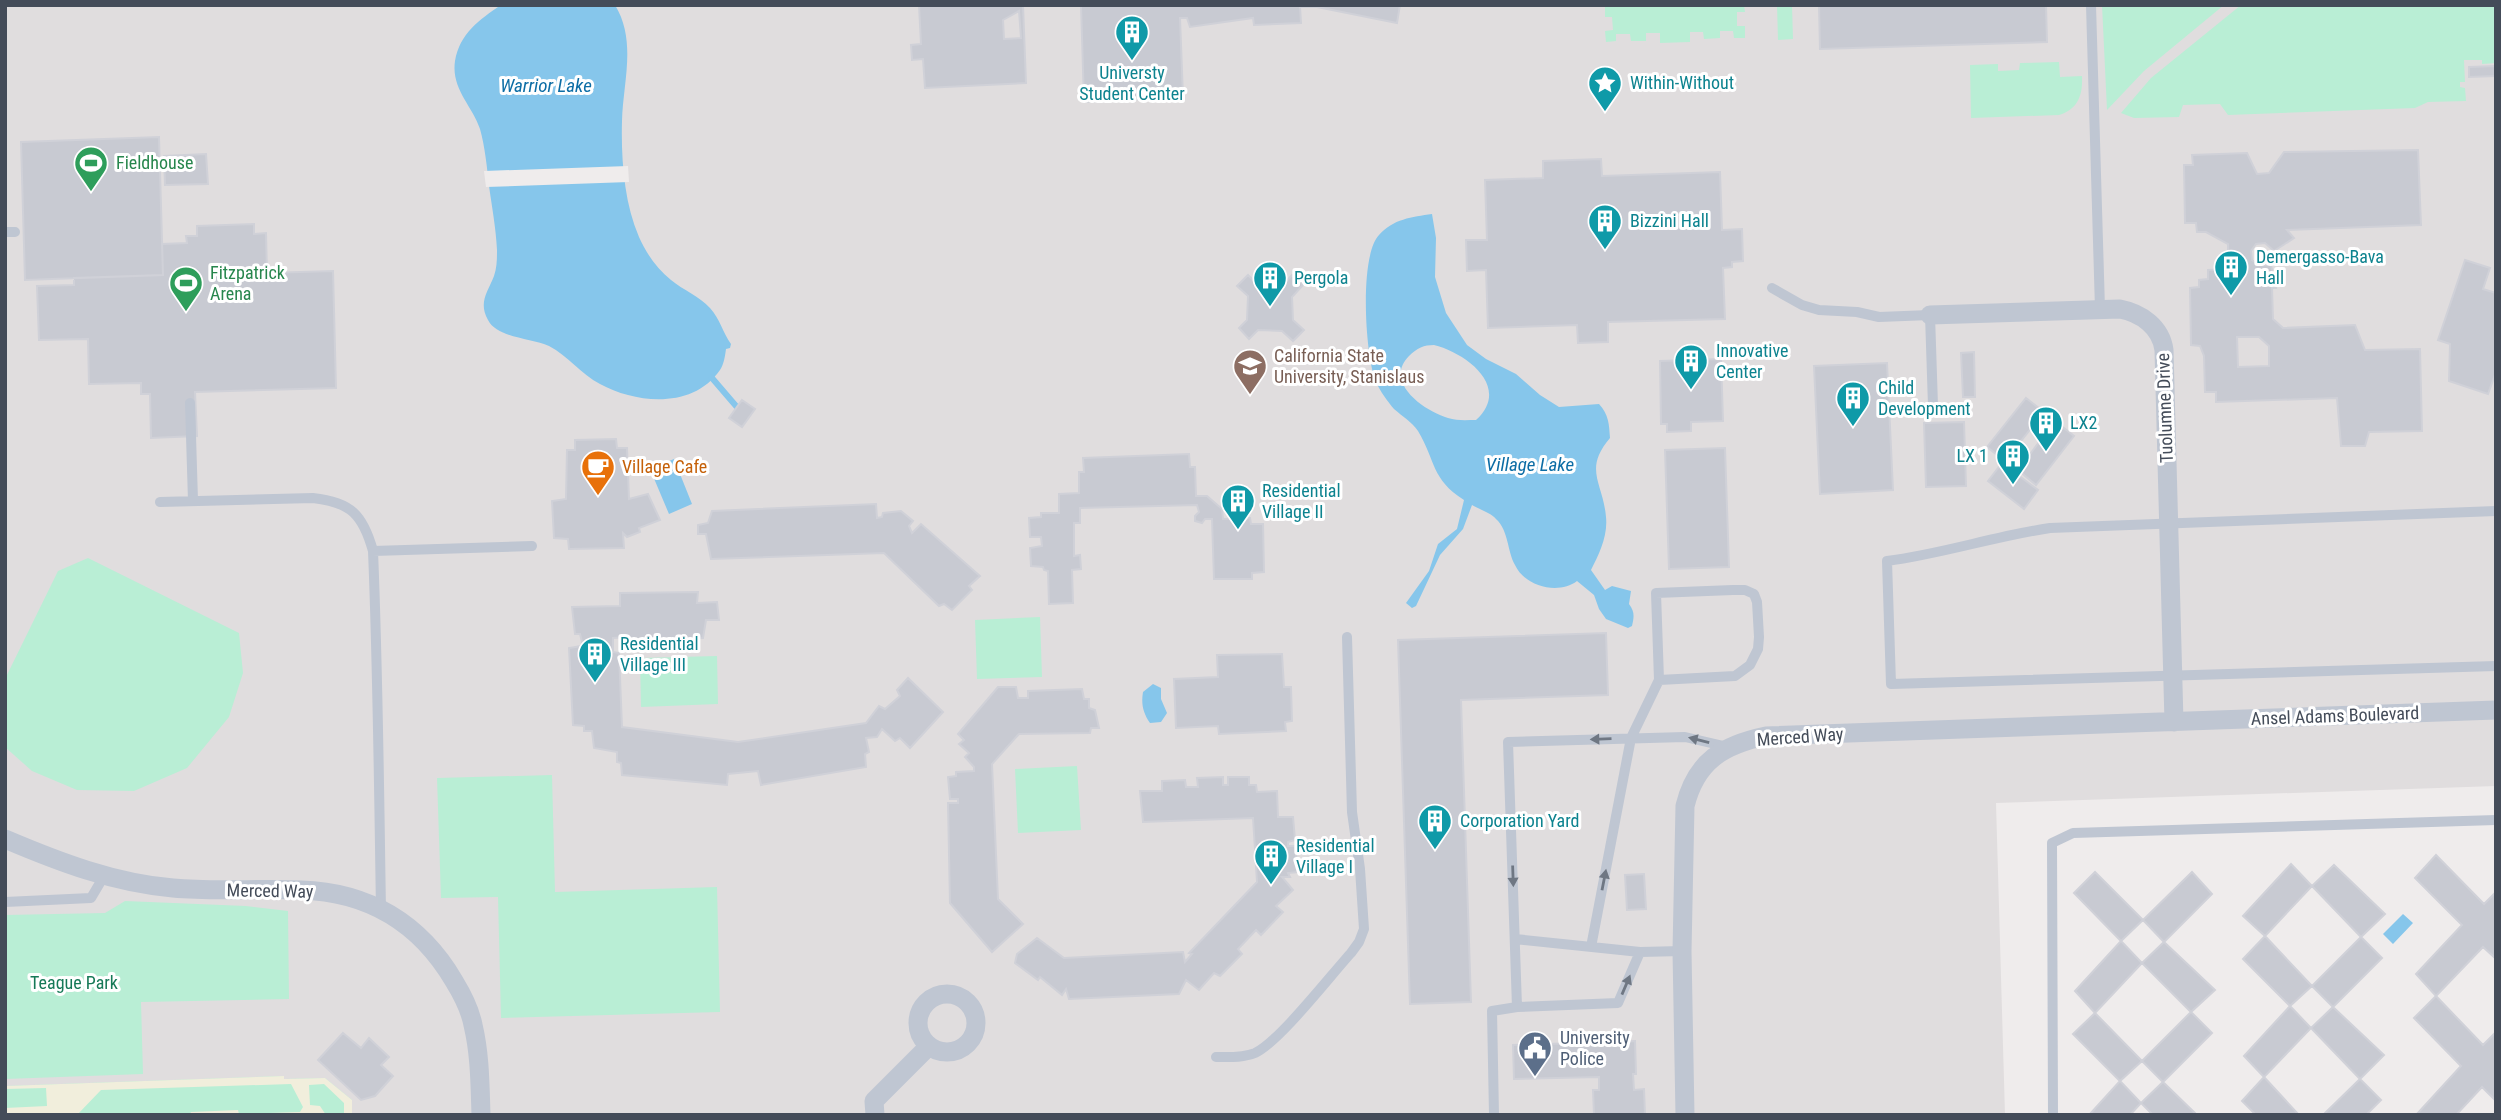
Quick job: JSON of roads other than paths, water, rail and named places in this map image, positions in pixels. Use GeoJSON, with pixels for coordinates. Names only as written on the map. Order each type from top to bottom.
{"type":"FeatureCollection","features":[{"type":"Feature","properties":{"kind":"street","name":"Tuolumne Drive"},"geometry":{"type":"LineString","coordinates":[[1930,315],[2120,309],[2136,314],[2153,327],[2162,342],[2174,722]]}},
{"type":"Feature","properties":{"kind":"street","name":"Ansel Adams Boulevard"},"geometry":{"type":"LineString","coordinates":[[2174,722],[2496,710]]}},
{"type":"Feature","properties":{"kind":"street","name":"Merced Way"},"geometry":{"type":"LineString","coordinates":[[1685,1115],[1682,951],[1685,806],[1689,787],[1708,762],[1728,747],[1766,736],[2174,722]]}},
{"type":"Feature","properties":{"kind":"street","name":"Merced Way"},"geometry":{"type":"LineString","coordinates":[[5,839],[53,860],[104,876],[172,888],[327,892],[360,900],[400,919],[424,939],[445,965],[463,996],[473,1021],[478,1047],[481,1115]]}},
{"type":"Feature","properties":{"kind":"street"},"geometry":{"type":"LineString","coordinates":[[875,1115],[874,1101],[929,1046]]}},
{"type":"Feature","properties":{"kind":"lane"},"geometry":{"type":"LineString","coordinates":[[2091,5],[2099,309]]}},
{"type":"Feature","properties":{"kind":"lane"},"geometry":{"type":"LineString","coordinates":[[1772,288],[1819,310],[1857,312],[1879,317],[1930,315],[1933,406]]}},
{"type":"Feature","properties":{"kind":"lane"},"geometry":{"type":"LineString","coordinates":[[190,403],[193,501]]}},
{"type":"Feature","properties":{"kind":"lane"},"geometry":{"type":"LineString","coordinates":[[160,502],[313,498],[331,500],[348,507],[361,519],[369,534],[373,551],[381,909]]}},
{"type":"Feature","properties":{"kind":"lane"},"geometry":{"type":"LineString","coordinates":[[2496,511],[2086,526],[2026,532],[1933,554],[1887,561],[1891,684],[2496,666]]}},
{"type":"Feature","properties":{"kind":"lane"},"geometry":{"type":"LineString","coordinates":[[373,551],[532,546]]}},
{"type":"Feature","properties":{"kind":"lane"},"geometry":{"type":"LineString","coordinates":[[1591,947],[1631,738],[1659,680],[1656,593],[1745,590],[1754,594],[1759,637],[1758,649],[1750,665],[1735,676],[1659,680]]}},
{"type":"Feature","properties":{"kind":"lane"},"geometry":{"type":"LineString","coordinates":[[1216,1057],[1255,1053],[1274,1038],[1350,953],[1359,942],[1364,929],[1360,869],[1352,812],[1347,637]]}},
{"type":"Feature","properties":{"kind":"lane"},"geometry":{"type":"LineString","coordinates":[[1517,1007],[1508,742],[1685,737],[1728,747]]}},
{"type":"Feature","properties":{"kind":"lane"},"geometry":{"type":"LineString","coordinates":[[2053,1115],[2052,843],[2073,833],[2496,820]]}},
{"type":"Feature","properties":{"kind":"lane"},"geometry":{"type":"LineString","coordinates":[[5,902],[90,898],[104,876]]}},
{"type":"Feature","properties":{"kind":"lane"},"geometry":{"type":"LineString","coordinates":[[1515,939],[1640,952],[1682,951]]}},
{"type":"Feature","properties":{"kind":"lane"},"geometry":{"type":"LineString","coordinates":[[1494,1115],[1492,1011],[1517,1007],[1618,1003],[1640,952]]}},
{"type":"Feature","properties":{"kind":"water","name":"Warrior Lake"},"geometry":{"type":"Polygon","coordinates":[[[501,5],[615,5],[626,33],[622,150],[624,180],[634,224],[645,249],[657,266],[671,280],[710,308],[731,344],[730,348],[726,349],[720,370],[709,383],[695,391],[680,397],[647,399],[615,391],[593,380],[549,346],[499,331],[488,320],[484,302],[496,266],[495,226],[482,136],[456,80],[455,61],[466,35],[501,5]]]}},
{"type":"Feature","properties":{"kind":"water","name":"Village Lake"},"geometry":{"type":"Polygon","coordinates":[[[1432,214],[1436,238],[1435,277],[1446,313],[1467,345],[1486,359],[1516,374],[1559,407],[1599,404],[1605,412],[1610,438],[1602,449],[1596,468],[1604,505],[1606,531],[1591,570],[1605,590],[1612,586],[1631,591],[1629,604],[1634,617],[1632,626],[1628,628],[1606,619],[1594,595],[1577,581],[1561,588],[1552,588],[1526,579],[1515,565],[1500,524],[1491,515],[1472,505],[1463,529],[1440,555],[1416,606],[1412,608],[1406,603],[1429,571],[1438,544],[1457,529],[1464,500],[1445,485],[1418,431],[1394,409],[1376,382],[1369,351],[1366,284],[1373,246],[1379,235],[1397,222],[1432,214]],[[1430,345],[1412,353],[1402,366],[1404,385],[1418,402],[1438,414],[1455,420],[1476,420],[1486,408],[1489,395],[1487,384],[1471,364],[1446,349],[1430,345]]]}},
{"type":"Feature","properties":{"kind":"water"},"geometry":{"type":"Polygon","coordinates":[[[674,459],[692,504],[669,514],[650,469],[674,459]]]}},
{"type":"Feature","properties":{"kind":"water"},"geometry":{"type":"Polygon","coordinates":[[[1153,684],[1161,688],[1161,699],[1167,713],[1161,722],[1150,723],[1143,708],[1142,696],[1153,684]]]}},
{"type":"Feature","properties":{"kind":"water"},"geometry":{"type":"Polygon","coordinates":[[[2403,914],[2413,923],[2393,944],[2383,934],[2403,914]]]}},
{"type":"Feature","properties":{"kind":"waterway"},"geometry":{"type":"LineString","coordinates":[[712,378],[736,406]]}},
{"type":"Feature","properties":{"kind":"place","name":"Universty Student Center"},"geometry":{"type":"Point","coordinates":[1132,62]}},
{"type":"Feature","properties":{"kind":"place","name":"Within-Without"},"geometry":{"type":"Point","coordinates":[1605,113]}},
{"type":"Feature","properties":{"kind":"place","name":"Fieldhouse"},"geometry":{"type":"Point","coordinates":[91,193]}},
{"type":"Feature","properties":{"kind":"place","name":"Bizzini Hall"},"geometry":{"type":"Point","coordinates":[1605,251]}},
{"type":"Feature","properties":{"kind":"place","name":"Demergasso-Bava Hall"},"geometry":{"type":"Point","coordinates":[2231,297]}},
{"type":"Feature","properties":{"kind":"place","name":"Pergola"},"geometry":{"type":"Point","coordinates":[1270,308]}},
{"type":"Feature","properties":{"kind":"place","name":"Fitzpatrick Arena"},"geometry":{"type":"Point","coordinates":[186,313]}},
{"type":"Feature","properties":{"kind":"place","name":"Innovative Center"},"geometry":{"type":"Point","coordinates":[1691,391]}},
{"type":"Feature","properties":{"kind":"place","name":"California State University, Stanislaus"},"geometry":{"type":"Point","coordinates":[1250,396]}},
{"type":"Feature","properties":{"kind":"place","name":"Child Development"},"geometry":{"type":"Point","coordinates":[1853,428]}},
{"type":"Feature","properties":{"kind":"place","name":"LX2"},"geometry":{"type":"Point","coordinates":[2046,453]}},
{"type":"Feature","properties":{"kind":"place","name":"LX 1"},"geometry":{"type":"Point","coordinates":[2013,486]}},
{"type":"Feature","properties":{"kind":"place","name":"Village Cafe"},"geometry":{"type":"Point","coordinates":[598,497]}},
{"type":"Feature","properties":{"kind":"place","name":"Residential Village II"},"geometry":{"type":"Point","coordinates":[1238,531]}},
{"type":"Feature","properties":{"kind":"place","name":"Residential Village III"},"geometry":{"type":"Point","coordinates":[595,684]}},
{"type":"Feature","properties":{"kind":"place","name":"Corporation Yard"},"geometry":{"type":"Point","coordinates":[1435,851]}},
{"type":"Feature","properties":{"kind":"place","name":"Residential Village I"},"geometry":{"type":"Point","coordinates":[1271,886]}},
{"type":"Feature","properties":{"kind":"place","name":"University Police"},"geometry":{"type":"Point","coordinates":[1535,1078]}},
{"type":"Feature","properties":{"kind":"park label","name":"Teague Park"},"geometry":{"type":"Point","coordinates":[74,983]}}]}
